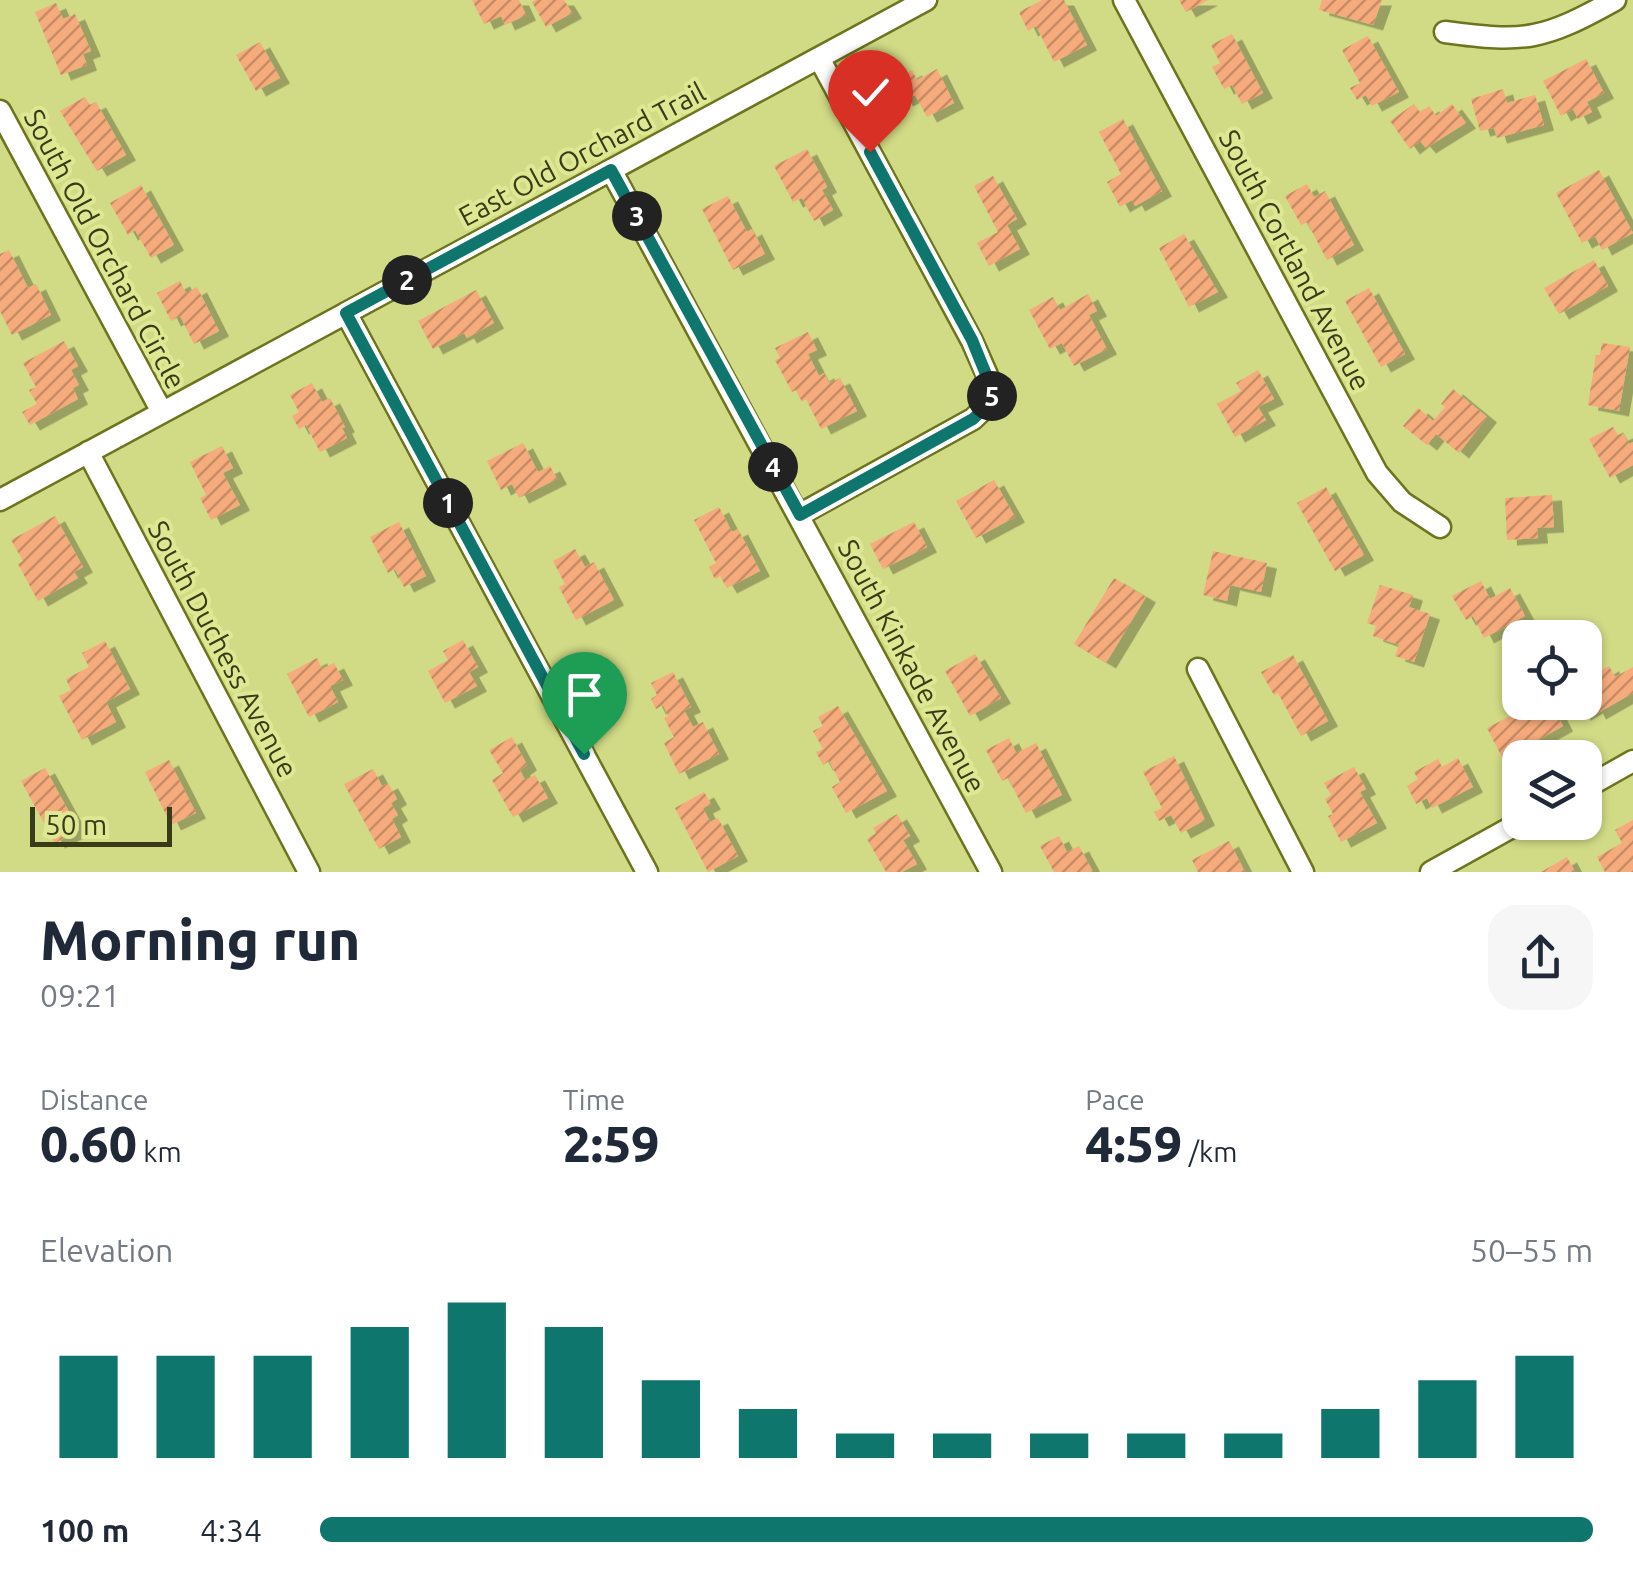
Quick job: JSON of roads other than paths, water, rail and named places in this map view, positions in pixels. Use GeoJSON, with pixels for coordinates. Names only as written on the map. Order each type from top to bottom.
{"type":"FeatureCollection","features":[{"type":"Feature","properties":{"kind":"street","name":"East Old Orchard Trail"},"geometry":{"type":"LineString","coordinates":[[0,500],[926,0]]}},
{"type":"Feature","properties":{"kind":"street","name":"South Cortland Avenue"},"geometry":{"type":"LineString","coordinates":[[1124,0],[1378,473],[1402,502],[1440,527]]}},
{"type":"Feature","properties":{"kind":"street"},"geometry":{"type":"LineString","coordinates":[[1445,32],[1521,39],[1551,32],[1615,0]]}},
{"type":"Feature","properties":{"kind":"street"},"geometry":{"type":"LineString","coordinates":[[800,515],[973,419],[993,400],[972,340],[819,58]]}},
{"type":"Feature","properties":{"kind":"street","name":"South Old Orchard Circle"},"geometry":{"type":"LineString","coordinates":[[0,111],[162,412]]}},
{"type":"Feature","properties":{"kind":"street","name":"South Kinkade Avenue"},"geometry":{"type":"LineString","coordinates":[[611,170],[991,872]]}},
{"type":"Feature","properties":{"kind":"street"},"geometry":{"type":"LineString","coordinates":[[346,313],[647,872]]}},
{"type":"Feature","properties":{"kind":"street","name":"South Duchess Avenue"},"geometry":{"type":"LineString","coordinates":[[88,452],[309,872]]}},
{"type":"Feature","properties":{"kind":"street"},"geometry":{"type":"LineString","coordinates":[[1198,669],[1303,872]]}},
{"type":"Feature","properties":{"kind":"street"},"geometry":{"type":"LineString","coordinates":[[1602,778],[1633,761]]}},
{"type":"Feature","properties":{"kind":"street"},"geometry":{"type":"LineString","coordinates":[[1431,872],[1502,833]]}}]}
